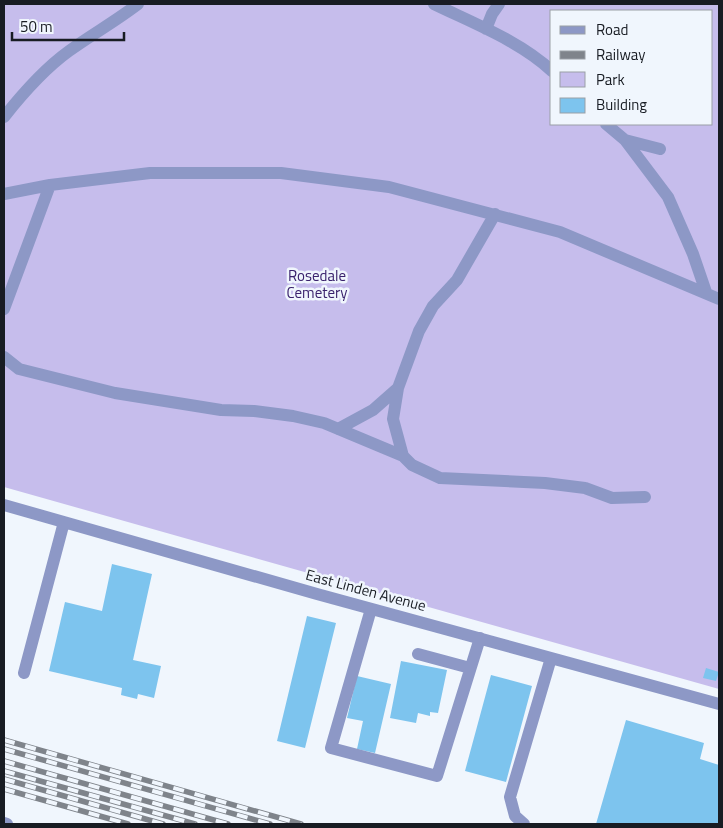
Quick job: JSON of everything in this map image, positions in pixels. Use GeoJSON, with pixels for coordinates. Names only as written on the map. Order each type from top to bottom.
{"type":"FeatureCollection","features":[{"type":"Feature","properties":{"kind":"street"},"geometry":{"type":"LineString","coordinates":[[4,117],[36,81],[68,52],[138,4]]}},
{"type":"Feature","properties":{"kind":"street"},"geometry":{"type":"LineString","coordinates":[[434,4],[486,29],[530,54],[550,69]]}},
{"type":"Feature","properties":{"kind":"street"},"geometry":{"type":"LineString","coordinates":[[486,29],[492,14],[499,4]]}},
{"type":"Feature","properties":{"kind":"street"},"geometry":{"type":"LineString","coordinates":[[607,125],[625,140],[668,196],[694,254],[706,292]]}},
{"type":"Feature","properties":{"kind":"street"},"geometry":{"type":"LineString","coordinates":[[625,140],[660,149]]}},
{"type":"Feature","properties":{"kind":"street"},"geometry":{"type":"LineString","coordinates":[[4,194],[50,185],[150,173],[281,173],[389,187],[560,232],[719,299]]}},
{"type":"Feature","properties":{"kind":"street"},"geometry":{"type":"LineString","coordinates":[[4,309],[50,185]]}},
{"type":"Feature","properties":{"kind":"street"},"geometry":{"type":"LineString","coordinates":[[402,456],[393,419],[398,388],[419,331],[433,306],[458,280],[495,214]]}},
{"type":"Feature","properties":{"kind":"street"},"geometry":{"type":"LineString","coordinates":[[4,356],[19,369],[115,393],[221,410],[254,411],[293,416],[324,423],[402,456],[412,465],[440,478],[545,483],[585,488],[612,498],[645,497]]}},
{"type":"Feature","properties":{"kind":"street"},"geometry":{"type":"LineString","coordinates":[[338,428],[372,410],[398,388]]}},
{"type":"Feature","properties":{"kind":"street","name":"East Linden Avenue"},"geometry":{"type":"LineString","coordinates":[[4,505],[371,609],[719,704]]}},
{"type":"Feature","properties":{"kind":"street"},"geometry":{"type":"LineString","coordinates":[[24,673],[64,522]]}},
{"type":"Feature","properties":{"kind":"street"},"geometry":{"type":"LineString","coordinates":[[371,609],[331,748],[437,776],[480,638]]}},
{"type":"Feature","properties":{"kind":"street"},"geometry":{"type":"LineString","coordinates":[[418,654],[470,668]]}},
{"type":"Feature","properties":{"kind":"street"},"geometry":{"type":"LineString","coordinates":[[524,824],[515,816],[510,796],[551,658]]}},
{"type":"Feature","properties":{"kind":"green space","name":"Rosedale Cemetery"},"geometry":{"type":"Polygon","coordinates":[[[4,4],[719,4],[719,689],[4,487],[4,4]]]}},
{"type":"Feature","properties":{"kind":"building"},"geometry":{"type":"Polygon","coordinates":[[[112,564],[152,574],[133,660],[161,666],[154,698],[138,694],[137,699],[121,695],[122,688],[49,671],[65,602],[102,611],[112,564]]]}},
{"type":"Feature","properties":{"kind":"building"},"geometry":{"type":"Polygon","coordinates":[[[307,616],[336,623],[305,748],[277,741],[307,616]]]}},
{"type":"Feature","properties":{"kind":"building"},"geometry":{"type":"Polygon","coordinates":[[[401,661],[447,670],[438,713],[430,712],[430,716],[418,713],[416,723],[390,718],[401,661]]]}},
{"type":"Feature","properties":{"kind":"building"},"geometry":{"type":"Polygon","coordinates":[[[706,668],[719,672],[716,681],[703,678],[706,668]]]}},
{"type":"Feature","properties":{"kind":"building"},"geometry":{"type":"Polygon","coordinates":[[[491,675],[532,686],[506,782],[465,771],[491,675]]]}},
{"type":"Feature","properties":{"kind":"building"},"geometry":{"type":"Polygon","coordinates":[[[357,676],[391,684],[375,753],[357,749],[363,721],[347,718],[357,676]]]}},
{"type":"Feature","properties":{"kind":"building"},"geometry":{"type":"Polygon","coordinates":[[[626,720],[704,743],[700,759],[719,765],[719,824],[596,824],[626,720]]]}},
{"type":"Feature","properties":{"kind":"railway"},"geometry":{"type":"LineString","coordinates":[[4,740],[301,824]]}},
{"type":"Feature","properties":{"kind":"railway"},"geometry":{"type":"LineString","coordinates":[[4,749],[270,824]]}},
{"type":"Feature","properties":{"kind":"railway"},"geometry":{"type":"LineString","coordinates":[[4,761],[228,824]]}},
{"type":"Feature","properties":{"kind":"railway"},"geometry":{"type":"LineString","coordinates":[[4,771],[195,824]]}},
{"type":"Feature","properties":{"kind":"railway"},"geometry":{"type":"LineString","coordinates":[[4,779],[163,824]]}},
{"type":"Feature","properties":{"kind":"railway"},"geometry":{"type":"LineString","coordinates":[[4,789],[128,824]]}}]}
